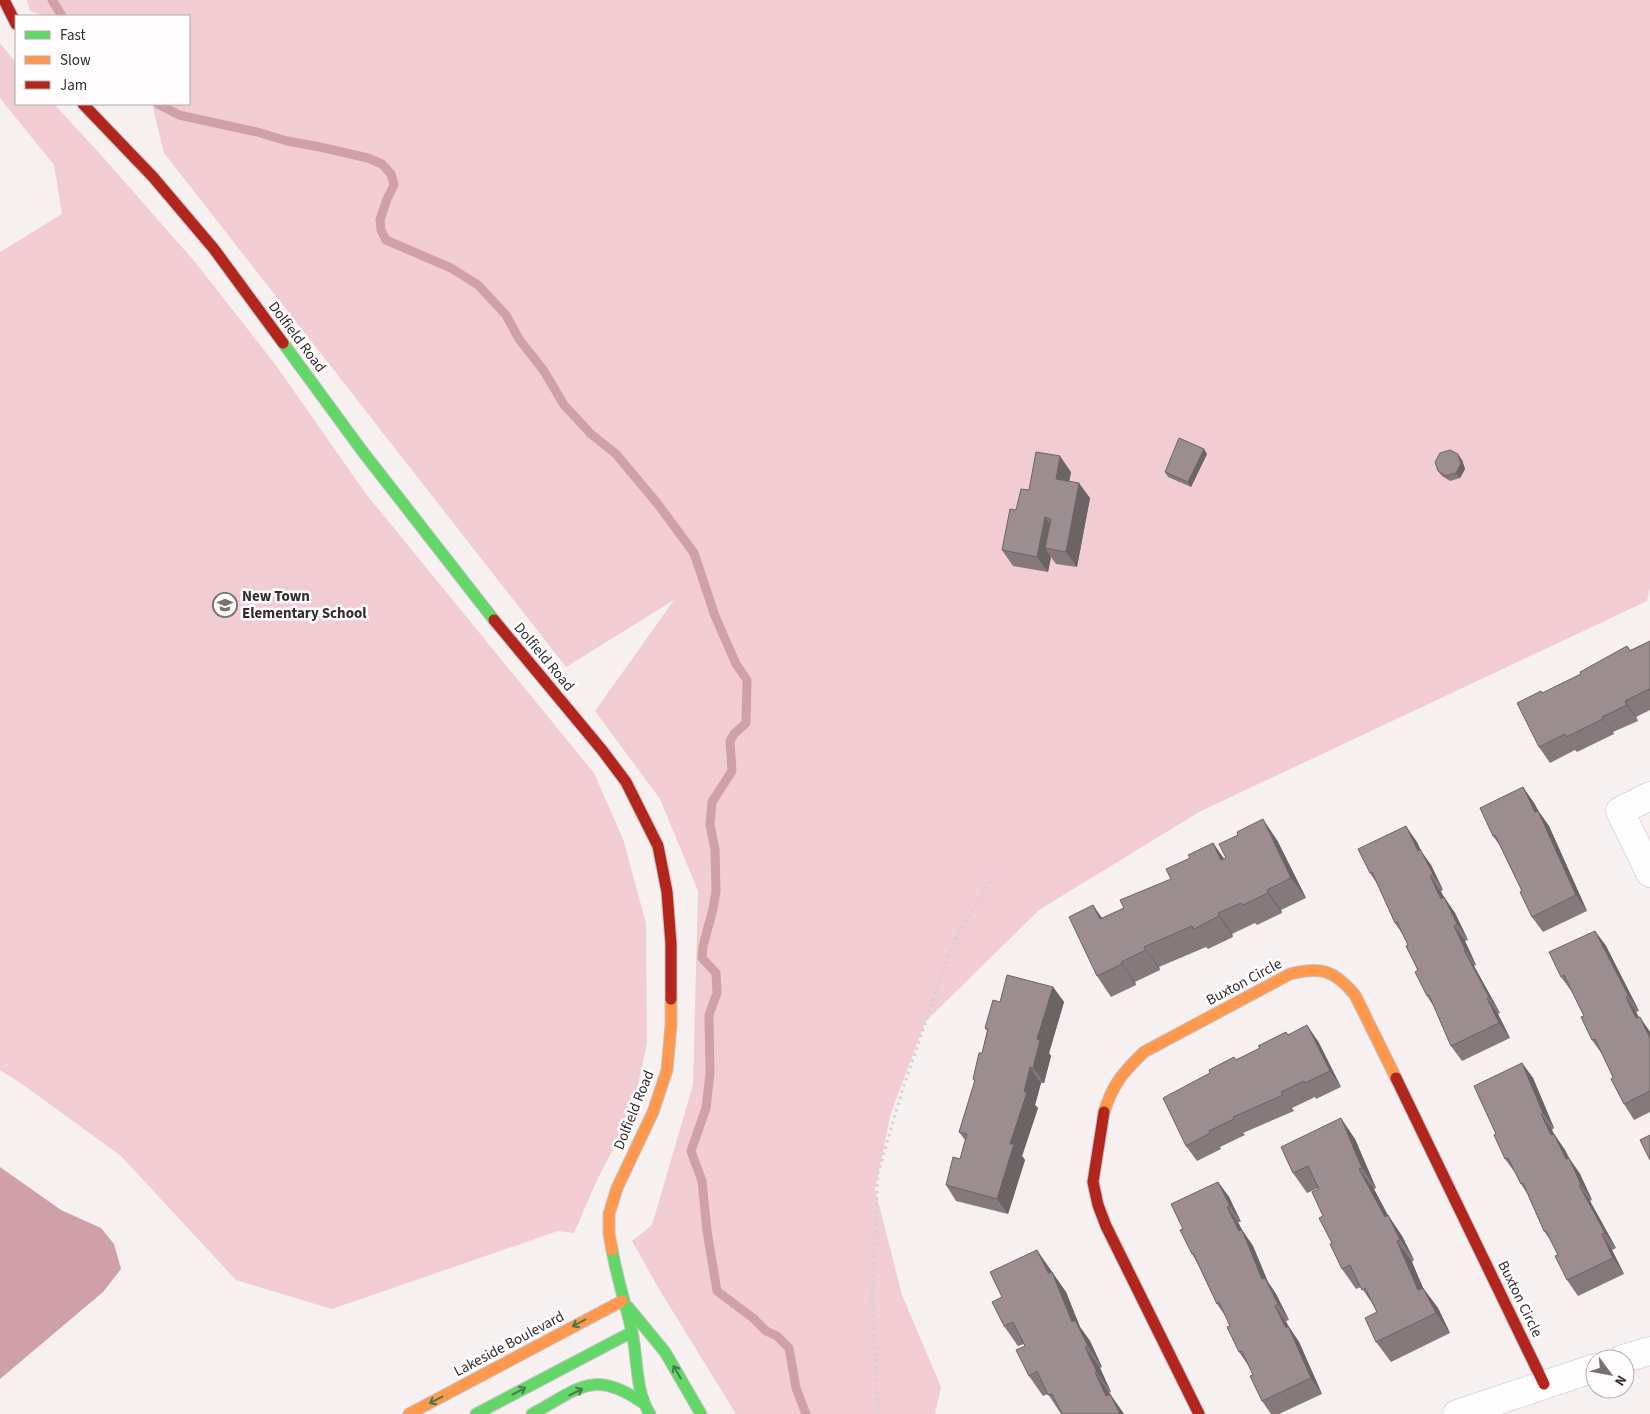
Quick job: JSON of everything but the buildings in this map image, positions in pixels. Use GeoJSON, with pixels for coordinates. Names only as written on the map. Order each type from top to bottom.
{"type":"FeatureCollection","features":[{"type":"Feature","properties":{"kind":"street"},"geometry":{"type":"LineString","coordinates":[[4,0],[15,22]]}},
{"type":"Feature","properties":{"kind":"street","name":"Dolfield Road"},"geometry":{"type":"LineString","coordinates":[[84,105],[153,177],[214,249],[363,452],[516,648],[626,782],[658,846],[667,901],[671,944],[671,1025],[667,1070],[653,1112],[617,1188],[609,1214],[609,1234],[622,1300],[632,1332],[644,1403]]}},
{"type":"Feature","properties":{"kind":"street"},"geometry":{"type":"LineString","coordinates":[[1650,796],[1620,811],[1650,873]]}},
{"type":"Feature","properties":{"kind":"street","name":"Buxton Circle"},"geometry":{"type":"LineString","coordinates":[[1200,1414],[1106,1226],[1098,1205],[1093,1182],[1103,1116],[1111,1091],[1125,1070],[1144,1052],[1290,974],[1313,969],[1331,973],[1347,984],[1359,1001],[1544,1384]]}},
{"type":"Feature","properties":{"kind":"street"},"geometry":{"type":"LineString","coordinates":[[622,1300],[665,1352],[701,1414]]}},
{"type":"Feature","properties":{"kind":"street","name":"Lakeside Boulevard"},"geometry":{"type":"LineString","coordinates":[[409,1414],[622,1300]]}},
{"type":"Feature","properties":{"kind":"street"},"geometry":{"type":"LineString","coordinates":[[476,1414],[632,1332]]}},
{"type":"Feature","properties":{"kind":"street"},"geometry":{"type":"LineString","coordinates":[[1635,1355],[1650,1351]]}},
{"type":"Feature","properties":{"kind":"street"},"geometry":{"type":"LineString","coordinates":[[1457,1414],[1585,1371]]}},
{"type":"Feature","properties":{"kind":"street"},"geometry":{"type":"LineString","coordinates":[[532,1414],[592,1384],[607,1385],[629,1393],[644,1403],[650,1414]]}},
{"type":"Feature","properties":{"kind":"path"},"geometry":{"type":"LineString","coordinates":[[878,1414],[872,1296],[878,1174],[904,1088],[952,946],[993,877]]}},
{"type":"Feature","properties":{"kind":"shaded area"},"geometry":{"type":"Polygon","coordinates":[[[27,0],[1650,0],[1650,587],[1647,601],[1199,812],[1039,910],[925,1022],[891,1113],[875,1189],[902,1295],[941,1387],[935,1414],[736,1414],[659,1289],[632,1241],[652,1225],[693,1085],[698,891],[660,799],[595,711],[674,600],[566,667],[164,153],[152,105],[190,105],[190,15],[42,15],[30,11],[27,0]]]}},
{"type":"Feature","properties":{"kind":"shaded area","name":"New Town Elementary School"},"geometry":{"type":"Polygon","coordinates":[[[0,43],[15,62],[15,105],[55,105],[195,262],[275,364],[366,494],[594,773],[623,839],[646,923],[647,1043],[632,1113],[598,1178],[574,1233],[558,1231],[332,1309],[236,1280],[121,1156],[0,1070],[0,252],[62,214],[54,165],[0,98],[0,43]]]}},
{"type":"Feature","properties":{"kind":"shaded area"},"geometry":{"type":"Polygon","coordinates":[[[0,1167],[61,1210],[101,1228],[114,1244],[121,1269],[103,1292],[0,1379],[0,1167]]]}},
{"type":"Feature","properties":{"kind":"waterway"},"geometry":{"type":"LineString","coordinates":[[52,0],[61,15]]}},
{"type":"Feature","properties":{"kind":"waterway"},"geometry":{"type":"LineString","coordinates":[[160,105],[179,115],[368,158],[382,164],[391,174],[394,185],[380,220],[381,230],[386,240],[451,268],[478,285],[506,315],[519,339],[544,371],[564,405],[591,434],[616,454],[657,503],[694,553],[715,616],[736,664],[747,680],[746,723],[734,734],[730,741],[732,771],[712,802],[710,825],[715,849],[716,891],[702,958],[716,973],[717,993],[709,1015],[710,1074],[706,1108],[691,1151],[702,1181],[707,1231],[717,1291],[753,1318],[766,1331],[777,1336],[789,1348],[796,1388],[806,1414]]}},
{"type":"Feature","properties":{"kind":"traffic: fast"},"geometry":{"type":"LineString","coordinates":[[283,343],[363,452],[494,620]]}},
{"type":"Feature","properties":{"kind":"traffic: fast"},"geometry":{"type":"LineString","coordinates":[[612,1250],[632,1332],[639,1385],[650,1414]]}},
{"type":"Feature","properties":{"kind":"traffic: fast"},"geometry":{"type":"LineString","coordinates":[[628,1307],[665,1352],[701,1414]]}},
{"type":"Feature","properties":{"kind":"traffic: fast"},"geometry":{"type":"LineString","coordinates":[[476,1414],[632,1332]]}},
{"type":"Feature","properties":{"kind":"traffic: fast"},"geometry":{"type":"LineString","coordinates":[[532,1414],[575,1390],[586,1386],[611,1386],[626,1392],[643,1403]]}},
{"type":"Feature","properties":{"kind":"traffic: slow"},"geometry":{"type":"LineString","coordinates":[[1104,1112],[1111,1094],[1120,1079],[1144,1052],[1290,974],[1310,970],[1333,975],[1355,995],[1396,1078]]}},
{"type":"Feature","properties":{"kind":"traffic: slow"},"geometry":{"type":"LineString","coordinates":[[612,1250],[609,1234],[609,1214],[617,1188],[653,1112],[667,1070],[671,999]]}},
{"type":"Feature","properties":{"kind":"traffic: slow"},"geometry":{"type":"LineString","coordinates":[[409,1414],[622,1301]]}},
{"type":"Feature","properties":{"kind":"traffic: jam"},"geometry":{"type":"LineString","coordinates":[[4,0],[15,22]]}},
{"type":"Feature","properties":{"kind":"traffic: jam"},"geometry":{"type":"LineString","coordinates":[[84,105],[153,177],[214,249],[283,343]]}},
{"type":"Feature","properties":{"kind":"traffic: jam"},"geometry":{"type":"LineString","coordinates":[[494,620],[602,750],[626,782],[658,846],[667,892],[671,944],[671,999]]}},
{"type":"Feature","properties":{"kind":"traffic: jam"},"geometry":{"type":"LineString","coordinates":[[1396,1078],[1544,1384]]}},
{"type":"Feature","properties":{"kind":"traffic: jam"},"geometry":{"type":"LineString","coordinates":[[1104,1112],[1093,1182],[1098,1205],[1106,1226],[1199,1414]]}},
{"type":"Feature","properties":{"kind":"place","name":"New Town Elementary School"},"geometry":{"type":"Point","coordinates":[225,605]}}]}
